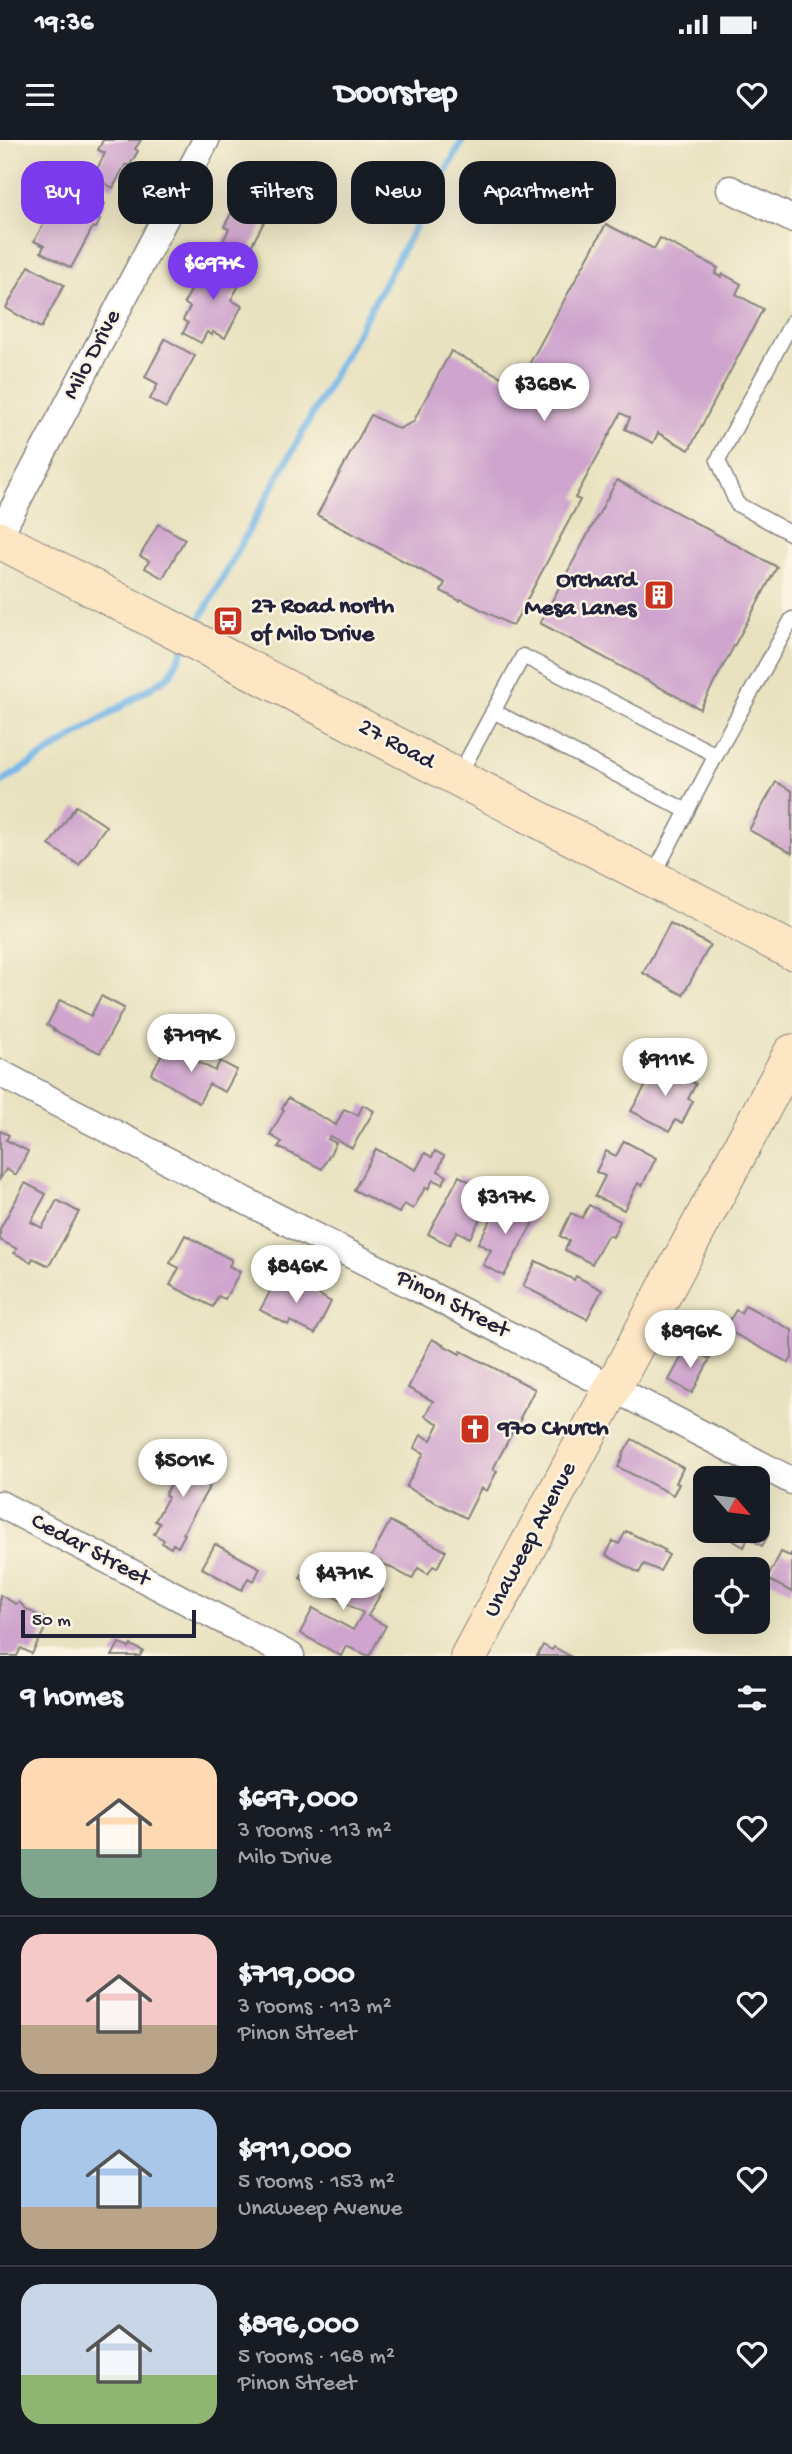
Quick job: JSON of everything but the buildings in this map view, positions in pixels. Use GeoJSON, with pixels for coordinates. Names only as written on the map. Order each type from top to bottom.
{"type":"FeatureCollection","features":[{"type":"Feature","properties":{"kind":"street","name":"Milo Drive"},"geometry":{"type":"LineString","coordinates":[[0,534],[206,140]]}},
{"type":"Feature","properties":{"kind":"street"},"geometry":{"type":"LineString","coordinates":[[730,189],[792,219]]}},
{"type":"Feature","properties":{"kind":"street","name":"27 Road"},"geometry":{"type":"LineString","coordinates":[[0,540],[792,951]]}},
{"type":"Feature","properties":{"kind":"street","name":"Unaweep Avenue"},"geometry":{"type":"LineString","coordinates":[[469,1656],[792,1053]]}},
{"type":"Feature","properties":{"kind":"street","name":"Pinon Street"},"geometry":{"type":"LineString","coordinates":[[0,1073],[792,1481]]}},
{"type":"Feature","properties":{"kind":"street","name":"Cedar Street"},"geometry":{"type":"LineString","coordinates":[[0,1504],[291,1656]]}},
{"type":"Feature","properties":{"kind":"lane"},"geometry":{"type":"LineString","coordinates":[[792,322],[718,460],[737,504],[792,534]]}},
{"type":"Feature","properties":{"kind":"lane"},"geometry":{"type":"LineString","coordinates":[[652,878],[716,755],[792,619]]}},
{"type":"Feature","properties":{"kind":"lane"},"geometry":{"type":"LineString","coordinates":[[458,777],[523,656],[716,755]]}},
{"type":"Feature","properties":{"kind":"lane"},"geometry":{"type":"LineString","coordinates":[[494,711],[687,811]]}},
{"type":"Feature","properties":{"kind":"waterway"},"geometry":{"type":"LineString","coordinates":[[194,630],[463,140]]}},
{"type":"Feature","properties":{"kind":"waterway"},"geometry":{"type":"LineString","coordinates":[[0,783],[169,676],[185,647]]}},
{"type":"Feature","properties":{"kind":"place","name":"Orchard Mesa Lanes"},"geometry":{"type":"Point","coordinates":[659,595]}},
{"type":"Feature","properties":{"kind":"place","name":"27 Road north of Milo Drive"},"geometry":{"type":"Point","coordinates":[228,621]}},
{"type":"Feature","properties":{"kind":"place","name":"970 Church"},"geometry":{"type":"Point","coordinates":[475,1429]}}]}
